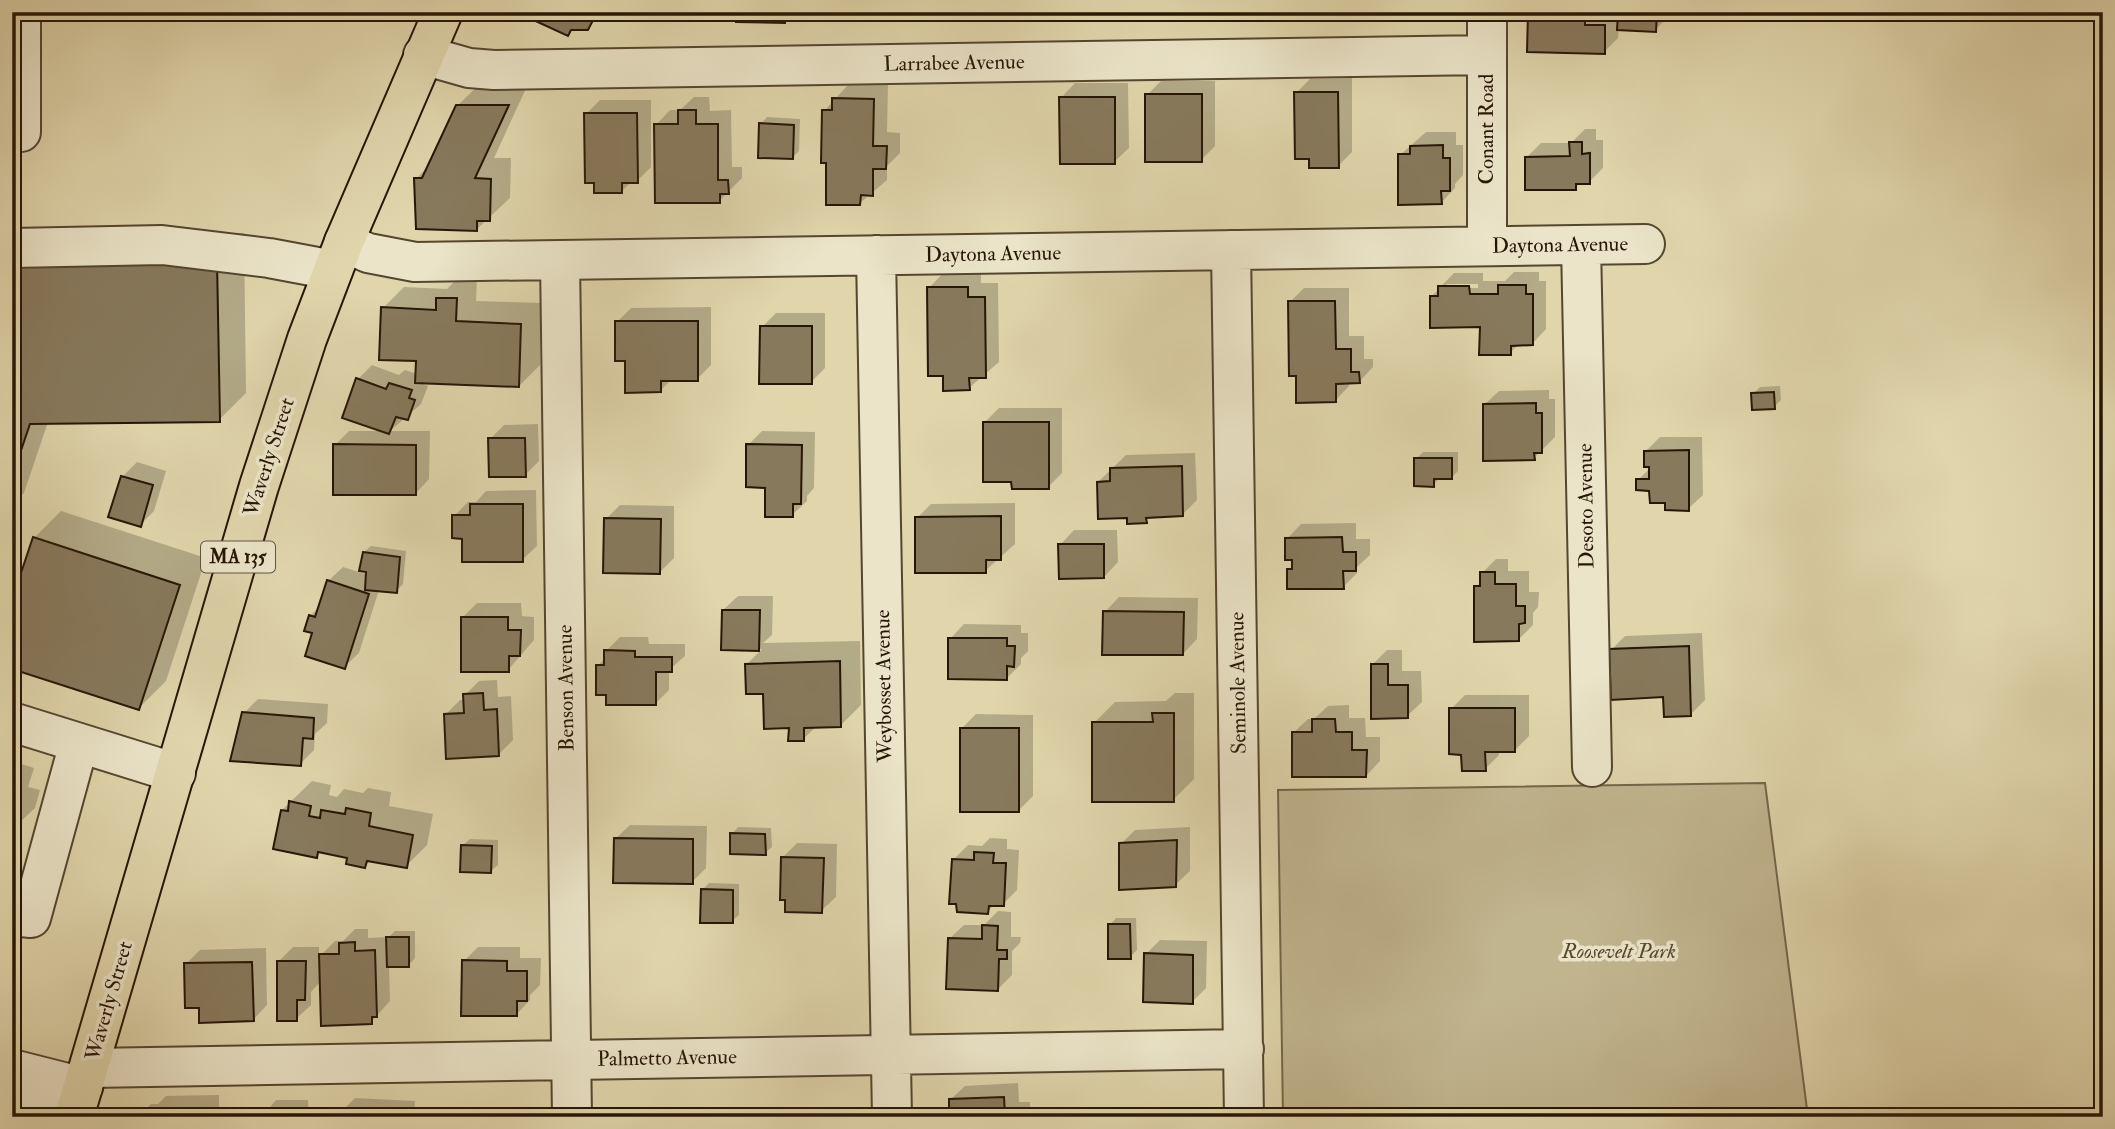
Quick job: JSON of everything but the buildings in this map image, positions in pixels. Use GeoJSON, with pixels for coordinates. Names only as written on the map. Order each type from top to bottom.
{"type":"FeatureCollection","features":[{"type":"Feature","properties":{"kind":"main road","name":"Waverly Street"},"geometry":{"type":"LineString","coordinates":[[79,1097],[259,486],[307,339],[338,256],[423,55],[436,14]]}},
{"type":"Feature","properties":{"kind":"street"},"geometry":{"type":"LineString","coordinates":[[12,133],[21,132],[21,12]]}},
{"type":"Feature","properties":{"kind":"street","name":"Conant Road"},"geometry":{"type":"LineString","coordinates":[[1487,12],[1487,246]]}},
{"type":"Feature","properties":{"kind":"street","name":"Larrabee Avenue"},"geometry":{"type":"LineString","coordinates":[[423,55],[469,68],[494,69],[1486,55]]}},
{"type":"Feature","properties":{"kind":"street","name":"Daytona Avenue"},"geometry":{"type":"LineString","coordinates":[[12,248],[162,244],[269,258],[368,253],[415,262],[1645,244]]}},
{"type":"Feature","properties":{"kind":"street","name":"Desoto Avenue"},"geometry":{"type":"LineString","coordinates":[[1581,245],[1592,767]]}},
{"type":"Feature","properties":{"kind":"street","name":"Seminole Avenue"},"geometry":{"type":"LineString","coordinates":[[1231,250],[1244,1117]]}},
{"type":"Feature","properties":{"kind":"street","name":"Weybosset Avenue"},"geometry":{"type":"LineString","coordinates":[[876,256],[892,1117]]}},
{"type":"Feature","properties":{"kind":"street","name":"Benson Avenue"},"geometry":{"type":"LineString","coordinates":[[560,260],[572,1117]]}},
{"type":"Feature","properties":{"kind":"street"},"geometry":{"type":"LineString","coordinates":[[12,722],[176,773]]}},
{"type":"Feature","properties":{"kind":"street"},"geometry":{"type":"LineString","coordinates":[[12,916],[31,918],[79,743]]}},
{"type":"Feature","properties":{"kind":"street","name":"Palmetto Avenue"},"geometry":{"type":"LineString","coordinates":[[79,1097],[572,1060],[1244,1049]]}},
{"type":"Feature","properties":{"kind":"street"},"geometry":{"type":"LineString","coordinates":[[12,1069],[79,1097]]}},
{"type":"Feature","properties":{"kind":"street"},"geometry":{"type":"LineString","coordinates":[[12,1099],[79,1097]]}},
{"type":"Feature","properties":{"kind":"green space","name":"Roosevelt Park"},"geometry":{"type":"Polygon","coordinates":[[[1765,783],[1808,1117],[1283,1117],[1278,790],[1765,783]]]}}]}
